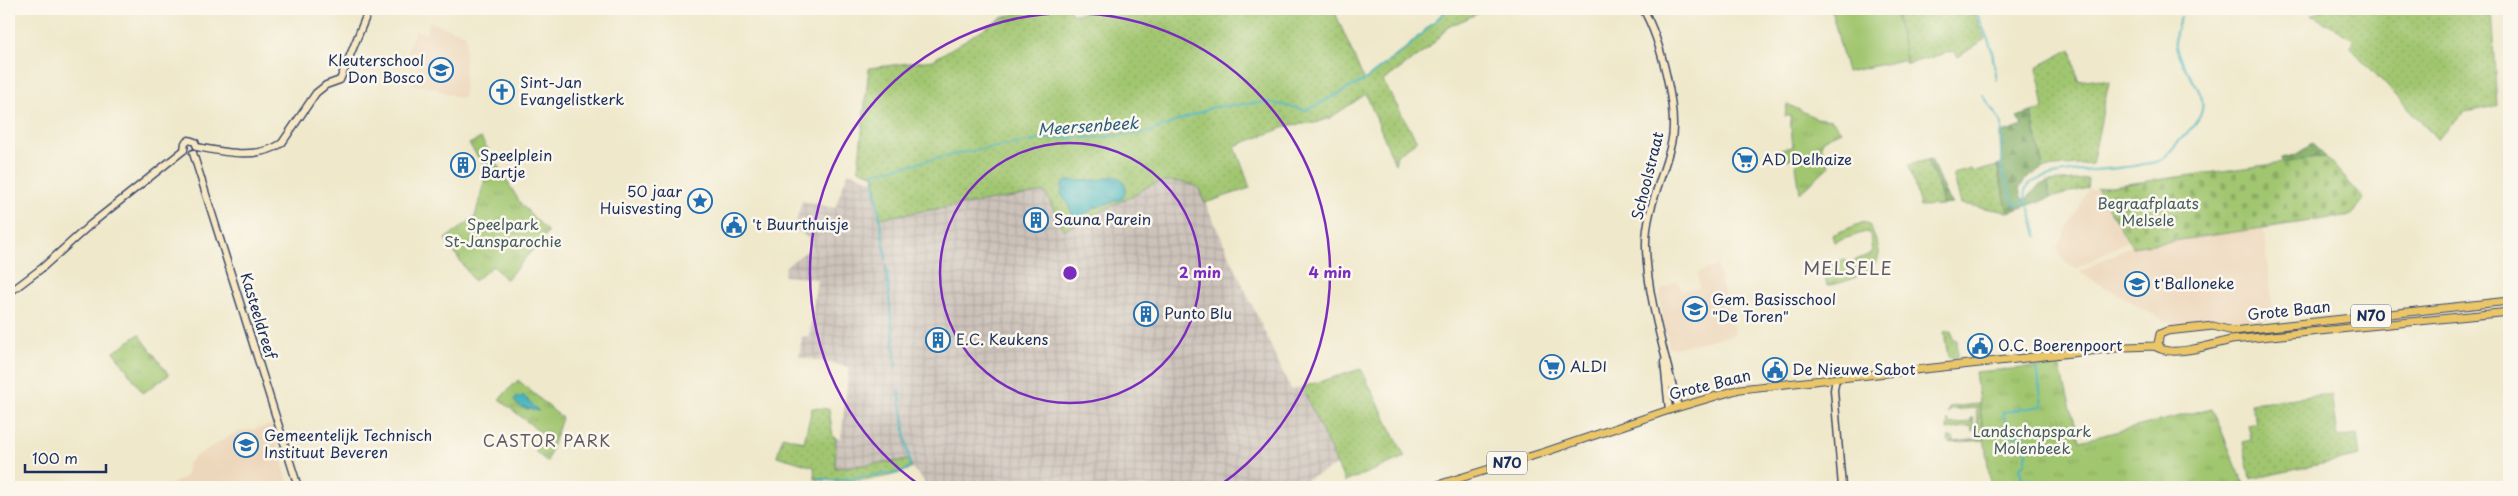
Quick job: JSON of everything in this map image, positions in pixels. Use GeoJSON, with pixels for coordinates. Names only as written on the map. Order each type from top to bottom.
{"type":"FeatureCollection","features":[{"type":"Feature","properties":{"kind":"main road","name":"Grote Baan"},"geometry":{"type":"LineString","coordinates":[[2126,347],[2149,342],[2167,331],[2213,326],[2233,331],[2509,301]]}},
{"type":"Feature","properties":{"kind":"main road","name":"Grote Baan"},"geometry":{"type":"LineString","coordinates":[[1431,487],[1545,452],[1678,407],[1740,389],[2126,347],[2154,346],[2169,351],[2216,346],[2222,342],[2509,312]]}},
{"type":"Feature","properties":{"kind":"main road"},"geometry":{"type":"LineString","coordinates":[[2221,328],[2225,336],[2222,342]]}},
{"type":"Feature","properties":{"kind":"main road"},"geometry":{"type":"LineString","coordinates":[[2158,337],[2158,343],[2161,348]]}},
{"type":"Feature","properties":{"kind":"street"},"geometry":{"type":"LineString","coordinates":[[9,293],[42,268],[91,224],[184,150],[256,153],[275,148],[282,142],[316,93],[326,85],[340,80],[369,9]]}},
{"type":"Feature","properties":{"kind":"street","name":"Schoolstraat"},"geometry":{"type":"LineString","coordinates":[[1643,9],[1652,25],[1659,44],[1673,126],[1671,145],[1649,216],[1646,245],[1664,353],[1669,410]]}},
{"type":"Feature","properties":{"kind":"street"},"geometry":{"type":"LineString","coordinates":[[184,150],[184,145],[189,140],[195,142],[195,150]]}},
{"type":"Feature","properties":{"kind":"street","name":"Kasteeldreef"},"geometry":{"type":"LineString","coordinates":[[195,150],[298,487]]}},
{"type":"Feature","properties":{"kind":"street","name":"Schoolstraat"},"geometry":{"type":"LineString","coordinates":[[1664,353],[1678,407]]}},
{"type":"Feature","properties":{"kind":"street"},"geometry":{"type":"LineString","coordinates":[[1836,378],[1834,390],[1842,487]]}},
{"type":"Feature","properties":{"kind":"shaded area","name":"Kleuterschool Don Bosco"},"geometry":{"type":"Polygon","coordinates":[[[429,22],[466,34],[464,96],[459,98],[434,88],[412,84],[422,57],[407,51],[415,30],[426,34],[429,22]]]}},
{"type":"Feature","properties":{"kind":"shaded area"},"geometry":{"type":"Polygon","coordinates":[[[848,172],[875,181],[880,218],[1045,192],[1138,193],[1147,186],[1181,181],[1198,187],[1291,390],[1302,387],[1337,465],[1291,487],[927,487],[912,468],[909,460],[835,468],[836,438],[841,438],[849,367],[799,357],[802,336],[809,337],[817,279],[784,276],[786,266],[811,248],[808,238],[794,228],[802,201],[835,208],[848,172]]]}},
{"type":"Feature","properties":{"kind":"shaded area"},"geometry":{"type":"Polygon","coordinates":[[[2089,189],[2095,189],[2127,241],[2075,269],[2065,263],[2057,247],[2089,189]]]}},
{"type":"Feature","properties":{"kind":"shaded area"},"geometry":{"type":"Polygon","coordinates":[[[2263,228],[2274,318],[2233,323],[2230,319],[2176,325],[2163,320],[2079,272],[2131,246],[2263,228]]]}},
{"type":"Feature","properties":{"kind":"shaded area","name":"Gem. Basisschool \"De Toren\""},"geometry":{"type":"Polygon","coordinates":[[[1717,266],[1735,334],[1675,348],[1669,347],[1659,298],[1661,290],[1677,281],[1682,291],[1699,287],[1698,273],[1717,266]]]}},
{"type":"Feature","properties":{"kind":"shaded area","name":"Gemeentelijk Technisch Instituut Beveren"},"geometry":{"type":"Polygon","coordinates":[[[272,425],[288,482],[283,487],[167,487],[186,476],[188,464],[194,457],[235,433],[272,425]]]}},
{"type":"Feature","properties":{"kind":"green space"},"geometry":{"type":"Polygon","coordinates":[[[1032,9],[1070,9],[1072,14],[1119,9],[1257,9],[1267,13],[1270,9],[1334,10],[1364,80],[1407,47],[1447,9],[1480,9],[1479,13],[1448,27],[1428,49],[1383,81],[1417,141],[1397,155],[1395,164],[1366,94],[1330,118],[1315,123],[1291,125],[1235,146],[1250,188],[1205,203],[1198,187],[1191,184],[1167,182],[1144,188],[1138,193],[1064,230],[1045,192],[879,218],[875,175],[858,169],[869,68],[933,60],[1001,18],[1032,9]]]}},
{"type":"Feature","properties":{"kind":"green space"},"geometry":{"type":"Polygon","coordinates":[[[1831,9],[1895,9],[1907,64],[1902,60],[1847,72],[1831,9]]]}},
{"type":"Feature","properties":{"kind":"green space"},"geometry":{"type":"Polygon","coordinates":[[[1895,9],[1972,9],[1985,39],[1958,57],[1954,51],[1907,64],[1895,9]]]}},
{"type":"Feature","properties":{"kind":"green space"},"geometry":{"type":"Polygon","coordinates":[[[2326,9],[2491,9],[2497,106],[2465,112],[2437,139],[2350,47],[2354,40],[2312,15],[2326,9]]]}},
{"type":"Feature","properties":{"kind":"green space"},"geometry":{"type":"Polygon","coordinates":[[[2071,49],[2078,81],[2093,79],[2109,82],[2092,164],[2043,168],[2031,112],[2044,109],[2037,67],[2071,49]]]}},
{"type":"Feature","properties":{"kind":"green space"},"geometry":{"type":"Polygon","coordinates":[[[1787,104],[1816,118],[1832,120],[1841,131],[1824,139],[1821,145],[1829,166],[1800,193],[1795,158],[1783,160],[1780,149],[1793,147],[1790,116],[1785,116],[1787,104]]]}},
{"type":"Feature","properties":{"kind":"green space"},"geometry":{"type":"Polygon","coordinates":[[[2031,112],[2043,168],[2025,180],[2019,189],[2022,199],[2028,198],[2038,186],[2048,182],[2050,198],[2008,212],[1997,166],[2001,165],[2000,134],[2023,126],[2017,117],[2031,112]]]}},
{"type":"Feature","properties":{"kind":"green space","name":"Speelpark St-Jansparochie"},"geometry":{"type":"Polygon","coordinates":[[[481,138],[521,204],[548,232],[506,280],[493,266],[474,281],[445,239],[475,217],[487,170],[469,144],[481,138]]]}},
{"type":"Feature","properties":{"kind":"green space"},"geometry":{"type":"Polygon","coordinates":[[[2312,144],[2326,157],[2282,163],[2281,158],[2295,155],[2312,144]]]}},
{"type":"Feature","properties":{"kind":"green space","name":"Begraafplaats Melsele"},"geometry":{"type":"Polygon","coordinates":[[[2326,157],[2364,199],[2352,215],[2132,247],[2096,188],[2326,157]]]}},
{"type":"Feature","properties":{"kind":"green space"},"geometry":{"type":"Polygon","coordinates":[[[1931,159],[1947,197],[1952,204],[1943,205],[1939,188],[1927,160],[1931,159]]]}},
{"type":"Feature","properties":{"kind":"green space"},"geometry":{"type":"Polygon","coordinates":[[[1927,160],[1939,188],[1943,205],[1920,206],[1909,165],[1927,160]]]}},
{"type":"Feature","properties":{"kind":"green space"},"geometry":{"type":"Polygon","coordinates":[[[1997,166],[2008,212],[1961,204],[1953,174],[1972,169],[1975,172],[1997,166]]]}},
{"type":"Feature","properties":{"kind":"green space"},"geometry":{"type":"Polygon","coordinates":[[[2088,179],[2087,188],[2050,198],[2048,182],[2088,179]]]}},
{"type":"Feature","properties":{"kind":"green space"},"geometry":{"type":"Polygon","coordinates":[[[1864,222],[1869,224],[1877,243],[1879,254],[1877,260],[1873,266],[1850,280],[1827,285],[1822,264],[1846,260],[1849,263],[1872,253],[1870,235],[1866,232],[1834,242],[1832,235],[1864,222]]]}},
{"type":"Feature","properties":{"kind":"green space"},"geometry":{"type":"Polygon","coordinates":[[[1952,331],[1953,340],[1957,340],[1958,357],[1948,357],[1944,332],[1952,331]]]}},
{"type":"Feature","properties":{"kind":"green space"},"geometry":{"type":"Polygon","coordinates":[[[139,334],[169,375],[143,393],[114,352],[139,334]]]}},
{"type":"Feature","properties":{"kind":"green space","name":"Landschapspark Molenbeek"},"geometry":{"type":"Polygon","coordinates":[[[2059,365],[2080,441],[2212,408],[2245,487],[1991,487],[1975,372],[2059,365]]]}},
{"type":"Feature","properties":{"kind":"green space"},"geometry":{"type":"Polygon","coordinates":[[[1361,369],[1405,457],[1345,482],[1302,387],[1361,369]]]}},
{"type":"Feature","properties":{"kind":"green space"},"geometry":{"type":"Polygon","coordinates":[[[518,380],[562,418],[547,462],[535,451],[545,436],[499,399],[518,380]]]}},
{"type":"Feature","properties":{"kind":"green space"},"geometry":{"type":"Polygon","coordinates":[[[2331,394],[2337,437],[2357,434],[2360,456],[2250,479],[2243,442],[2251,440],[2248,425],[2256,423],[2251,403],[2331,394]]]}},
{"type":"Feature","properties":{"kind":"green space"},"geometry":{"type":"Polygon","coordinates":[[[1979,404],[1985,440],[1949,443],[1948,438],[1953,438],[1954,442],[1979,439],[1976,408],[1950,410],[1948,414],[1949,407],[1979,404]]]}},
{"type":"Feature","properties":{"kind":"green space"},"geometry":{"type":"Polygon","coordinates":[[[812,408],[829,409],[833,437],[836,438],[835,468],[909,460],[912,468],[903,472],[865,480],[825,480],[815,479],[814,467],[777,456],[783,436],[804,442],[812,408]]]}},
{"type":"Feature","properties":{"kind":"green space"},"geometry":{"type":"Polygon","coordinates":[[[1971,418],[1973,418],[1974,430],[1972,431],[1971,426],[1947,430],[1948,420],[1950,424],[1971,422],[1971,418]]]}},
{"type":"Feature","properties":{"kind":"water"},"geometry":{"type":"Polygon","coordinates":[[[1113,176],[1121,179],[1125,184],[1126,188],[1122,199],[1094,208],[1079,219],[1072,216],[1069,205],[1061,194],[1062,185],[1066,181],[1099,180],[1113,176]]]}},
{"type":"Feature","properties":{"kind":"water"},"geometry":{"type":"Polygon","coordinates":[[[524,396],[539,411],[522,408],[514,401],[516,397],[524,396]]]}},
{"type":"Feature","properties":{"kind":"waterway","name":"Meersenbeek"},"geometry":{"type":"LineString","coordinates":[[886,259],[873,173],[965,152],[1046,139],[1146,133],[1214,107],[1268,102],[1307,110],[1363,81],[1406,49],[1448,9]]}},
{"type":"Feature","properties":{"kind":"waterway"},"geometry":{"type":"LineString","coordinates":[[1975,9],[1991,47],[1997,80]]}},
{"type":"Feature","properties":{"kind":"waterway"},"geometry":{"type":"LineString","coordinates":[[2026,202],[2025,191],[2028,184],[2041,179],[2068,172],[2126,167],[2160,160],[2167,155],[2194,125],[2200,116],[2203,104],[2195,83],[2176,48],[2176,34],[2181,18]]}},
{"type":"Feature","properties":{"kind":"waterway"},"geometry":{"type":"LineString","coordinates":[[1983,95],[2002,124],[2001,168],[2014,204],[2028,202],[2037,236]]}},
{"type":"Feature","properties":{"kind":"waterway"},"geometry":{"type":"LineString","coordinates":[[886,265],[896,366]]}},
{"type":"Feature","properties":{"kind":"waterway"},"geometry":{"type":"LineString","coordinates":[[2022,481],[2020,467],[2025,463],[2028,446],[2022,435],[2010,437],[2008,435],[2003,412],[2042,406],[2037,367]]}},
{"type":"Feature","properties":{"kind":"waterway"},"geometry":{"type":"LineString","coordinates":[[818,478],[833,480],[902,472],[910,467],[899,390]]}},
{"type":"Feature","properties":{"kind":"waterway"},"geometry":{"type":"LineString","coordinates":[[2022,481],[2024,479],[2032,480],[2043,487]]}},
{"type":"Feature","properties":{"kind":"waterway"},"geometry":{"type":"LineString","coordinates":[[2017,487],[2022,481]]}},
{"type":"Feature","properties":{"kind":"place","name":"Kleuterschool Don Bosco"},"geometry":{"type":"Point","coordinates":[441,70]}},
{"type":"Feature","properties":{"kind":"place","name":"Sint-Jan Evangelistkerk"},"geometry":{"type":"Point","coordinates":[502,92]}},
{"type":"Feature","properties":{"kind":"place","name":"AD Delhaize"},"geometry":{"type":"Point","coordinates":[1745,160]}},
{"type":"Feature","properties":{"kind":"place","name":"Speelplein Bartje"},"geometry":{"type":"Point","coordinates":[463,165]}},
{"type":"Feature","properties":{"kind":"place","name":"50 jaar Huisvesting"},"geometry":{"type":"Point","coordinates":[700,201]}},
{"type":"Feature","properties":{"kind":"place","name":"Sauna Parein"},"geometry":{"type":"Point","coordinates":[1036,220]}},
{"type":"Feature","properties":{"kind":"place","name":"'t Buurthuisje"},"geometry":{"type":"Point","coordinates":[734,225]}},
{"type":"Feature","properties":{"kind":"place","name":"t'Balloneke"},"geometry":{"type":"Point","coordinates":[2137,284]}},
{"type":"Feature","properties":{"kind":"place","name":"Gem. Basisschool \"De Toren\""},"geometry":{"type":"Point","coordinates":[1695,309]}},
{"type":"Feature","properties":{"kind":"place","name":"Punto Blu"},"geometry":{"type":"Point","coordinates":[1146,314]}},
{"type":"Feature","properties":{"kind":"place","name":"E.C. Keukens"},"geometry":{"type":"Point","coordinates":[938,340]}},
{"type":"Feature","properties":{"kind":"place","name":"O.C. Boerenpoort"},"geometry":{"type":"Point","coordinates":[1980,346]}},
{"type":"Feature","properties":{"kind":"place","name":"ALDI"},"geometry":{"type":"Point","coordinates":[1552,367]}},
{"type":"Feature","properties":{"kind":"place","name":"De Nieuwe Sabot"},"geometry":{"type":"Point","coordinates":[1775,370]}},
{"type":"Feature","properties":{"kind":"place","name":"Gemeentelijk Technisch Instituut Beveren"},"geometry":{"type":"Point","coordinates":[246,445]}},
{"type":"Feature","properties":{"kind":"district","name":"MELSELE"},"geometry":{"type":"Point","coordinates":[1848,269]}},
{"type":"Feature","properties":{"kind":"district","name":"CASTOR PARK"},"geometry":{"type":"Point","coordinates":[547,441]}}]}
